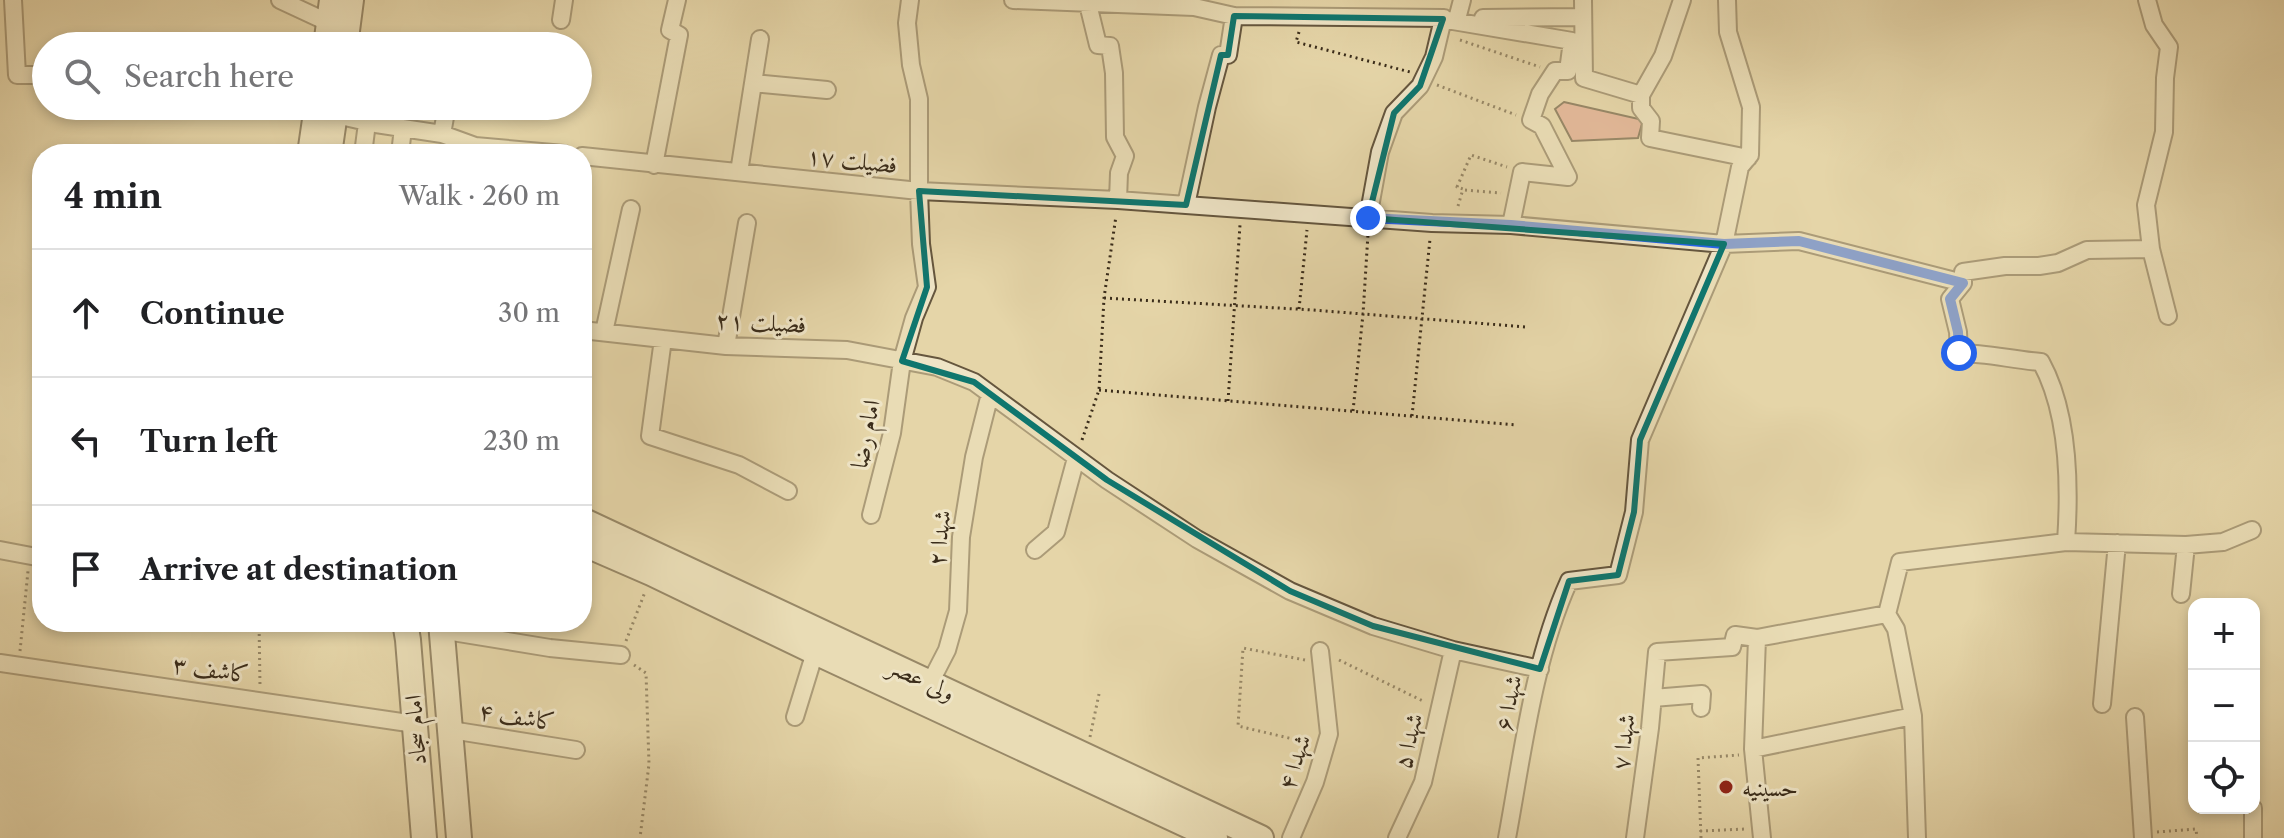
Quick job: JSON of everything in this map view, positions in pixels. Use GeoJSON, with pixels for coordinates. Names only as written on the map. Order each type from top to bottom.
{"type":"FeatureCollection","features":[{"type":"Feature","properties":{"kind":"main road"},"geometry":{"type":"LineString","coordinates":[[336,29],[351,0]]}},
{"type":"Feature","properties":{"kind":"main road"},"geometry":{"type":"LineString","coordinates":[[313,144],[319,120]]}},
{"type":"Feature","properties":{"kind":"main road"},"geometry":{"type":"LineString","coordinates":[[324,120],[327,144]]}},
{"type":"Feature","properties":{"kind":"main road","name":"ولی عصر"},"geometry":{"type":"LineString","coordinates":[[592,525],[1215,838]]}},
{"type":"Feature","properties":{"kind":"main road","name":"ولی عصر"},"geometry":{"type":"LineString","coordinates":[[592,547],[815,652],[926,692],[1086,757],[1261,838]]}},
{"type":"Feature","properties":{"kind":"main road","name":"امام سجاد"},"geometry":{"type":"LineString","coordinates":[[406,632],[424,838]]}},
{"type":"Feature","properties":{"kind":"main road","name":"امام سجاد"},"geometry":{"type":"LineString","coordinates":[[441,632],[459,838]]}},
{"type":"Feature","properties":{"kind":"street"},"geometry":{"type":"LineString","coordinates":[[13,0],[8,76],[32,75]]}},
{"type":"Feature","properties":{"kind":"street"},"geometry":{"type":"LineString","coordinates":[[280,0],[336,29]]}},
{"type":"Feature","properties":{"kind":"street"},"geometry":{"type":"LineString","coordinates":[[561,20],[564,0]]}},
{"type":"Feature","properties":{"kind":"street"},"geometry":{"type":"LineString","coordinates":[[654,165],[679,35],[670,30],[677,0]]}},
{"type":"Feature","properties":{"kind":"street","name":"امام رضا"},"geometry":{"type":"LineString","coordinates":[[871,515],[892,433],[902,361],[927,287],[921,244],[919,99],[911,65],[907,23],[910,0]]}},
{"type":"Feature","properties":{"kind":"street"},"geometry":{"type":"LineString","coordinates":[[1013,0],[1194,7],[1234,16],[1444,22],[1572,41],[1568,71],[1555,71],[1540,94],[1531,120],[1542,126],[1568,177],[1522,172],[1511,225]]}},
{"type":"Feature","properties":{"kind":"street"},"geometry":{"type":"LineString","coordinates":[[1368,218],[1380,152],[1394,113],[1424,78],[1444,22],[1462,0]]}},
{"type":"Feature","properties":{"kind":"street"},"geometry":{"type":"LineString","coordinates":[[1682,0],[1663,56],[1641,95],[1641,108],[1651,121],[1650,138],[1748,158]]}},
{"type":"Feature","properties":{"kind":"street"},"geometry":{"type":"LineString","coordinates":[[1724,244],[1740,167],[1750,155],[1751,107],[1728,32],[1727,0]]}},
{"type":"Feature","properties":{"kind":"street"},"geometry":{"type":"LineString","coordinates":[[2147,0],[2154,25],[2169,47],[2164,132],[2146,205],[2151,249],[2168,316]]}},
{"type":"Feature","properties":{"kind":"street"},"geometry":{"type":"LineString","coordinates":[[1087,1],[1098,45],[1110,46],[1114,73],[1115,137],[1125,156],[1119,173],[1118,200]]}},
{"type":"Feature","properties":{"kind":"street"},"geometry":{"type":"LineString","coordinates":[[1444,22],[1582,8],[1584,78],[1641,95]]}},
{"type":"Feature","properties":{"kind":"street"},"geometry":{"type":"LineString","coordinates":[[1186,205],[1221,55],[1228,55],[1234,16]]}},
{"type":"Feature","properties":{"kind":"street"},"geometry":{"type":"LineString","coordinates":[[739,172],[760,39]]}},
{"type":"Feature","properties":{"kind":"street"},"geometry":{"type":"LineString","coordinates":[[753,83],[827,90]]}},
{"type":"Feature","properties":{"kind":"street"},"geometry":{"type":"LineString","coordinates":[[358,120],[442,134],[470,144]]}},
{"type":"Feature","properties":{"kind":"street"},"geometry":{"type":"LineString","coordinates":[[442,134],[444,120]]}},
{"type":"Feature","properties":{"kind":"street"},"geometry":{"type":"LineString","coordinates":[[364,144],[367,123]]}},
{"type":"Feature","properties":{"kind":"street"},"geometry":{"type":"LineString","coordinates":[[401,144],[403,128]]}},
{"type":"Feature","properties":{"kind":"street","name":"فضیلت ۱۷"},"geometry":{"type":"LineString","coordinates":[[592,157],[919,191],[1118,200],[1432,223],[1511,225],[1724,244],[1799,241],[1963,283]]}},
{"type":"Feature","properties":{"kind":"street"},"geometry":{"type":"LineString","coordinates":[[604,332],[631,209]]}},
{"type":"Feature","properties":{"kind":"street"},"geometry":{"type":"LineString","coordinates":[[726,346],[747,223]]}},
{"type":"Feature","properties":{"kind":"street","name":"شهدا ۶"},"geometry":{"type":"LineString","coordinates":[[1507,838],[1552,619],[1569,581],[1618,575],[1634,512],[1640,440],[1724,244]]}},
{"type":"Feature","properties":{"kind":"street"},"geometry":{"type":"LineString","coordinates":[[2066,542],[2069,500],[2054,386],[2041,362],[2004,359],[1989,353],[1959,353],[1958,332],[1950,299],[1963,283],[1963,272],[2058,263],[2087,250],[2151,249]]}},
{"type":"Feature","properties":{"kind":"street","name":"فضیلت ۲۱"},"geometry":{"type":"LineString","coordinates":[[592,331],[726,346],[847,350],[937,367],[974,382],[1076,458],[1197,539],[1290,591],[1373,626],[1453,650],[1540,669]]}},
{"type":"Feature","properties":{"kind":"street"},"geometry":{"type":"LineString","coordinates":[[663,339],[650,436],[739,465],[788,491]]}},
{"type":"Feature","properties":{"kind":"street","name":"شهدا ۲"},"geometry":{"type":"LineString","coordinates":[[926,692],[947,650],[958,611],[961,537],[974,457],[990,394]]}},
{"type":"Feature","properties":{"kind":"street"},"geometry":{"type":"LineString","coordinates":[[1035,550],[1056,532],[1076,458]]}},
{"type":"Feature","properties":{"kind":"street"},"geometry":{"type":"LineString","coordinates":[[1917,838],[1913,716],[1891,621],[1900,562],[2066,542],[2186,545],[2223,542],[2252,530]]}},
{"type":"Feature","properties":{"kind":"street"},"geometry":{"type":"LineString","coordinates":[[2102,704],[2117,543]]}},
{"type":"Feature","properties":{"kind":"street"},"geometry":{"type":"LineString","coordinates":[[2181,594],[2186,545]]}},
{"type":"Feature","properties":{"kind":"street"},"geometry":{"type":"LineString","coordinates":[[0,550],[32,555]]}},
{"type":"Feature","properties":{"kind":"street"},"geometry":{"type":"LineString","coordinates":[[1755,834],[1749,752],[1757,638],[1891,621]]}},
{"type":"Feature","properties":{"kind":"street"},"geometry":{"type":"LineString","coordinates":[[470,632],[550,648],[621,655]]}},
{"type":"Feature","properties":{"kind":"street","name":"شهدا ۷"},"geometry":{"type":"LineString","coordinates":[[1635,838],[1657,652],[1732,647],[1735,635],[1757,638]]}},
{"type":"Feature","properties":{"kind":"street","name":"شهدا ۵"},"geometry":{"type":"LineString","coordinates":[[1397,838],[1423,782],[1453,650]]}},
{"type":"Feature","properties":{"kind":"street"},"geometry":{"type":"LineString","coordinates":[[795,717],[815,652]]}},
{"type":"Feature","properties":{"kind":"street","name":"شهدا ۴"},"geometry":{"type":"LineString","coordinates":[[1291,838],[1315,782],[1329,734],[1321,657]]}},
{"type":"Feature","properties":{"kind":"street","name":"کاشف ۳"},"geometry":{"type":"LineString","coordinates":[[0,663],[415,724]]}},
{"type":"Feature","properties":{"kind":"street"},"geometry":{"type":"LineString","coordinates":[[1653,698],[1702,694],[1701,708]]}},
{"type":"Feature","properties":{"kind":"street"},"geometry":{"type":"LineString","coordinates":[[1749,752],[1913,716]]}},
{"type":"Feature","properties":{"kind":"street"},"geometry":{"type":"LineString","coordinates":[[2135,717],[2143,836]]}},
{"type":"Feature","properties":{"kind":"street","name":"کاشف ۴"},"geometry":{"type":"LineString","coordinates":[[451,730],[576,750]]}},
{"type":"Feature","properties":{"kind":"street"},"geometry":{"type":"LineString","coordinates":[[2253,814],[2253,838]]}},
{"type":"Feature","properties":{"kind":"path"},"geometry":{"type":"LineString","coordinates":[[1304,17],[1296,42],[1424,78],[1531,120]]}},
{"type":"Feature","properties":{"kind":"path"},"geometry":{"type":"LineString","coordinates":[[1444,22],[1555,71]]}},
{"type":"Feature","properties":{"kind":"path"},"geometry":{"type":"LineString","coordinates":[[1517,195],[1457,187],[1471,155],[1522,172]]}},
{"type":"Feature","properties":{"kind":"path"},"geometry":{"type":"LineString","coordinates":[[1453,223],[1463,189]]}},
{"type":"Feature","properties":{"kind":"path"},"geometry":{"type":"LineString","coordinates":[[1076,458],[1099,390],[1104,298],[1118,200]]}},
{"type":"Feature","properties":{"kind":"path"},"geometry":{"type":"LineString","coordinates":[[1228,401],[1242,209]]}},
{"type":"Feature","properties":{"kind":"path"},"geometry":{"type":"LineString","coordinates":[[1299,309],[1309,214]]}},
{"type":"Feature","properties":{"kind":"path"},"geometry":{"type":"LineString","coordinates":[[1353,411],[1363,314],[1368,218]]}},
{"type":"Feature","properties":{"kind":"path"},"geometry":{"type":"LineString","coordinates":[[1412,416],[1432,223]]}},
{"type":"Feature","properties":{"kind":"path"},"geometry":{"type":"LineString","coordinates":[[1104,298],[1526,327]]}},
{"type":"Feature","properties":{"kind":"path"},"geometry":{"type":"LineString","coordinates":[[1099,390],[1517,425]]}},
{"type":"Feature","properties":{"kind":"path"},"geometry":{"type":"LineString","coordinates":[[640,838],[649,764],[646,673],[621,655],[651,573]]}},
{"type":"Feature","properties":{"kind":"path"},"geometry":{"type":"LineString","coordinates":[[18,665],[32,580]]}},
{"type":"Feature","properties":{"kind":"path"},"geometry":{"type":"LineString","coordinates":[[259,632],[260,701]]}},
{"type":"Feature","properties":{"kind":"path"},"geometry":{"type":"LineString","coordinates":[[1326,746],[1238,726],[1243,648],[1321,657],[1440,709]]}},
{"type":"Feature","properties":{"kind":"path"},"geometry":{"type":"LineString","coordinates":[[1086,757],[1099,694]]}},
{"type":"Feature","properties":{"kind":"path"},"geometry":{"type":"LineString","coordinates":[[1701,838],[1698,758],[1749,752]]}},
{"type":"Feature","properties":{"kind":"path"},"geometry":{"type":"LineString","coordinates":[[2143,836],[2196,829],[2197,838]]}},
{"type":"Feature","properties":{"kind":"path"},"geometry":{"type":"LineString","coordinates":[[1700,831],[1755,834]]}},
{"type":"Feature","properties":{"kind":"highlighted area"},"geometry":{"type":"Polygon","coordinates":[[[1234,16],[1443,19],[1420,86],[1394,113],[1368,218],[1724,244],[1640,440],[1634,512],[1618,575],[1569,581],[1540,669],[1373,626],[1290,591],[1107,480],[974,382],[902,361],[927,287],[919,191],[1186,205],[1221,55],[1228,55],[1234,16]]]}},
{"type":"Feature","properties":{"kind":"building"},"geometry":{"type":"Polygon","coordinates":[[[1564,102],[1643,120],[1638,138],[1572,141],[1555,109],[1564,102]]]}},
{"type":"Feature","properties":{"kind":"place","name":"حسینیه"},"geometry":{"type":"Point","coordinates":[1726,787]}},
{"type":"Feature","properties":{"kind":"route"},"geometry":{"type":"LineString","coordinates":[[1368,218],[1511,225],[1724,244],[1799,241],[1963,283],[1950,299],[1958,332],[1959,353]]}}]}
